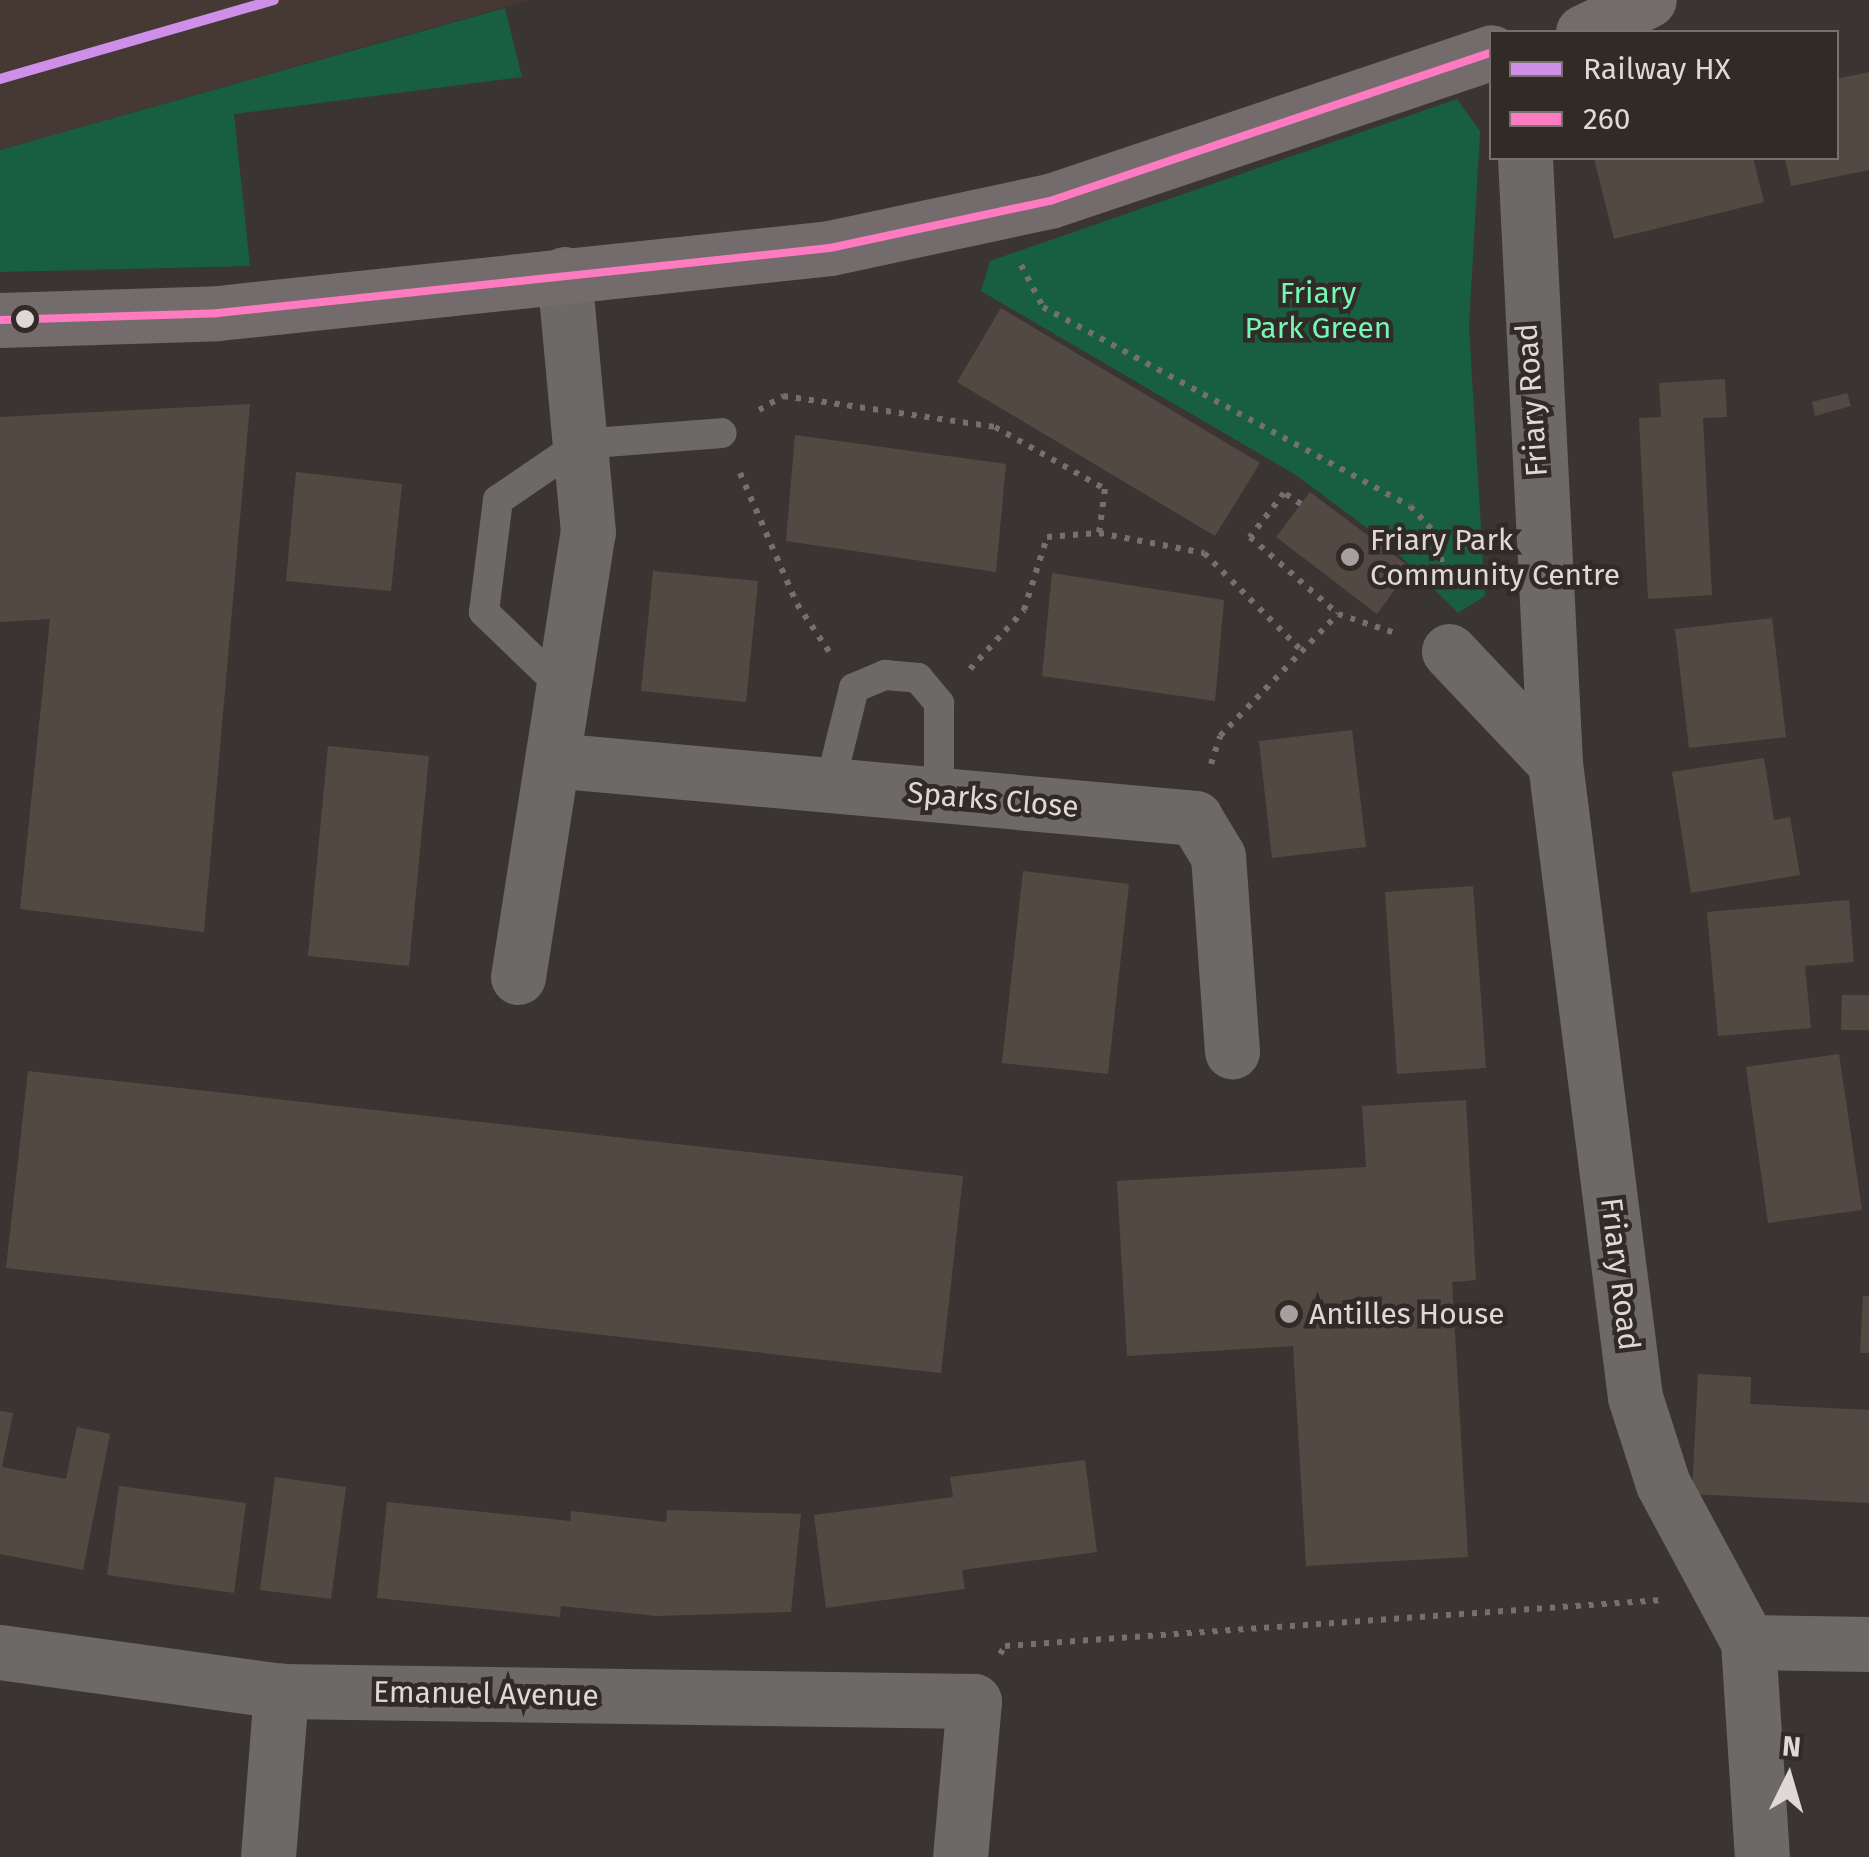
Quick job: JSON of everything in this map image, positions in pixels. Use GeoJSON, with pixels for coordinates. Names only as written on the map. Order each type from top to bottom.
{"type":"FeatureCollection","features":[{"type":"Feature","properties":{"kind":"street"},"geometry":{"type":"LineString","coordinates":[[1587,30],[1649,0]]}},
{"type":"Feature","properties":{"kind":"street"},"geometry":{"type":"LineString","coordinates":[[0,320],[218,312],[830,248],[1004,211],[1309,120],[1489,53]]}},
{"type":"Feature","properties":{"kind":"street","name":"Friary Road"},"geometry":{"type":"LineString","coordinates":[[1525,160],[1555,763],[1635,1397],[1663,1484],[1720,1583],[1748,1642]]}},
{"type":"Feature","properties":{"kind":"street"},"geometry":{"type":"LineString","coordinates":[[518,977],[588,532],[564,274]]}},
{"type":"Feature","properties":{"kind":"street"},"geometry":{"type":"LineString","coordinates":[[1449,651],[1555,763]]}},
{"type":"Feature","properties":{"kind":"street","name":"Sparks Close"},"geometry":{"type":"LineString","coordinates":[[552,760],[1194,818]]}},
{"type":"Feature","properties":{"kind":"street"},"geometry":{"type":"LineString","coordinates":[[1194,818],[1218,856],[1232,1051]]}},
{"type":"Feature","properties":{"kind":"street"},"geometry":{"type":"LineString","coordinates":[[1762,1857],[1748,1642],[1869,1644]]}},
{"type":"Feature","properties":{"kind":"street","name":"Emanuel Avenue"},"geometry":{"type":"LineString","coordinates":[[0,1652],[281,1691],[974,1701]]}},
{"type":"Feature","properties":{"kind":"street"},"geometry":{"type":"LineString","coordinates":[[268,1857],[281,1691]]}},
{"type":"Feature","properties":{"kind":"street"},"geometry":{"type":"LineString","coordinates":[[960,1857],[974,1701]]}},
{"type":"Feature","properties":{"kind":"lane"},"geometry":{"type":"LineString","coordinates":[[563,688],[484,612],[498,500],[580,444],[722,432]]}},
{"type":"Feature","properties":{"kind":"lane"},"geometry":{"type":"LineString","coordinates":[[830,786],[854,688],[885,675],[918,678],[939,703],[939,795]]}},
{"type":"Feature","properties":{"kind":"path"},"geometry":{"type":"LineString","coordinates":[[1004,211],[1031,298],[1410,506],[1450,568],[1449,651],[1338,614],[1250,537],[1284,493],[1301,504]]}},
{"type":"Feature","properties":{"kind":"path"},"geometry":{"type":"LineString","coordinates":[[854,688],[797,604],[722,432],[783,396],[995,426],[1105,489],[1099,533]]}},
{"type":"Feature","properties":{"kind":"path"},"geometry":{"type":"LineString","coordinates":[[939,703],[1024,610],[1047,537],[1099,533],[1204,553],[1302,652]]}},
{"type":"Feature","properties":{"kind":"path"},"geometry":{"type":"LineString","coordinates":[[1194,818],[1220,736],[1338,614]]}},
{"type":"Feature","properties":{"kind":"path"},"geometry":{"type":"LineString","coordinates":[[974,1701],[1005,1646],[1680,1598],[1720,1583]]}},
{"type":"Feature","properties":{"kind":"shaded area"},"geometry":{"type":"Polygon","coordinates":[[[0,0],[530,0],[0,150],[0,0]]]}},
{"type":"Feature","properties":{"kind":"green space"},"geometry":{"type":"Polygon","coordinates":[[[505,8],[522,77],[234,114],[250,266],[0,272],[0,150],[505,8]]]}},
{"type":"Feature","properties":{"kind":"green space","name":"Friary Park Green"},"geometry":{"type":"Polygon","coordinates":[[[1457,99],[1480,131],[1469,327],[1485,596],[1458,613],[1387,543],[1296,475],[981,291],[990,261],[1457,99]]]}},
{"type":"Feature","properties":{"kind":"building"},"geometry":{"type":"Polygon","coordinates":[[[1869,72],[1869,170],[1791,186],[1785,160],[1839,160],[1839,78],[1869,72]]]}},
{"type":"Feature","properties":{"kind":"building"},"geometry":{"type":"Polygon","coordinates":[[[1594,160],[1754,160],[1764,202],[1614,239],[1594,160]]]}},
{"type":"Feature","properties":{"kind":"building"},"geometry":{"type":"Polygon","coordinates":[[[1001,308],[1260,463],[1215,536],[957,382],[1001,308]]]}},
{"type":"Feature","properties":{"kind":"building"},"geometry":{"type":"Polygon","coordinates":[[[1725,379],[1727,417],[1703,418],[1712,595],[1648,599],[1639,418],[1661,417],[1659,383],[1725,379]]]}},
{"type":"Feature","properties":{"kind":"building"},"geometry":{"type":"Polygon","coordinates":[[[1847,393],[1851,406],[1815,416],[1812,402],[1847,393]]]}},
{"type":"Feature","properties":{"kind":"building"},"geometry":{"type":"Polygon","coordinates":[[[250,404],[204,932],[20,909],[50,619],[0,622],[0,417],[250,404]]]}},
{"type":"Feature","properties":{"kind":"building"},"geometry":{"type":"Polygon","coordinates":[[[795,435],[1006,464],[996,572],[786,541],[795,435]]]}},
{"type":"Feature","properties":{"kind":"building"},"geometry":{"type":"Polygon","coordinates":[[[296,472],[402,484],[391,591],[286,581],[296,472]]]}},
{"type":"Feature","properties":{"kind":"building","name":"Friary Park Community Centre"},"geometry":{"type":"Polygon","coordinates":[[[1310,492],[1411,568],[1377,614],[1276,537],[1310,492]]]}},
{"type":"Feature","properties":{"kind":"building"},"geometry":{"type":"Polygon","coordinates":[[[653,571],[758,581],[746,702],[641,691],[653,571]]]}},
{"type":"Feature","properties":{"kind":"building"},"geometry":{"type":"Polygon","coordinates":[[[1052,573],[1224,600],[1215,701],[1042,676],[1052,573]]]}},
{"type":"Feature","properties":{"kind":"building"},"geometry":{"type":"Polygon","coordinates":[[[1772,618],[1786,737],[1689,748],[1675,629],[1772,618]]]}},
{"type":"Feature","properties":{"kind":"building"},"geometry":{"type":"Polygon","coordinates":[[[1352,730],[1366,847],[1272,858],[1259,741],[1352,730]]]}},
{"type":"Feature","properties":{"kind":"building"},"geometry":{"type":"Polygon","coordinates":[[[328,746],[429,756],[409,966],[308,956],[328,746]]]}},
{"type":"Feature","properties":{"kind":"building"},"geometry":{"type":"Polygon","coordinates":[[[1764,758],[1774,820],[1790,817],[1800,875],[1691,893],[1672,772],[1764,758]]]}},
{"type":"Feature","properties":{"kind":"building"},"geometry":{"type":"Polygon","coordinates":[[[1023,871],[1129,884],[1108,1074],[1002,1063],[1023,871]]]}},
{"type":"Feature","properties":{"kind":"building"},"geometry":{"type":"Polygon","coordinates":[[[1473,886],[1486,1068],[1397,1074],[1385,892],[1473,886]]]}},
{"type":"Feature","properties":{"kind":"building"},"geometry":{"type":"Polygon","coordinates":[[[1849,900],[1854,962],[1805,966],[1811,1028],[1718,1036],[1707,912],[1849,900]]]}},
{"type":"Feature","properties":{"kind":"building"},"geometry":{"type":"Polygon","coordinates":[[[1842,995],[1869,995],[1869,1030],[1841,1030],[1842,995]]]}},
{"type":"Feature","properties":{"kind":"building"},"geometry":{"type":"Polygon","coordinates":[[[1839,1054],[1862,1210],[1768,1223],[1746,1067],[1839,1054]]]}},
{"type":"Feature","properties":{"kind":"building"},"geometry":{"type":"Polygon","coordinates":[[[28,1071],[963,1176],[941,1373],[6,1268],[28,1071]]]}},
{"type":"Feature","properties":{"kind":"building","name":"Antilles House"},"geometry":{"type":"Polygon","coordinates":[[[1466,1100],[1476,1280],[1452,1282],[1468,1557],[1306,1566],[1293,1346],[1127,1356],[1117,1181],[1366,1167],[1362,1106],[1466,1100]]]}},
{"type":"Feature","properties":{"kind":"building"},"geometry":{"type":"Polygon","coordinates":[[[1863,1296],[1869,1296],[1869,1353],[1860,1353],[1863,1296]]]}},
{"type":"Feature","properties":{"kind":"building"},"geometry":{"type":"Polygon","coordinates":[[[1698,1374],[1751,1377],[1750,1404],[1869,1410],[1869,1503],[1692,1494],[1698,1374]]]}},
{"type":"Feature","properties":{"kind":"building"},"geometry":{"type":"Polygon","coordinates":[[[0,1411],[13,1413],[2,1467],[66,1479],[77,1427],[110,1434],[83,1570],[0,1554],[0,1411]]]}},
{"type":"Feature","properties":{"kind":"building"},"geometry":{"type":"Polygon","coordinates":[[[1085,1460],[1097,1552],[962,1570],[965,1589],[826,1608],[814,1515],[953,1497],[950,1477],[1085,1460]]]}},
{"type":"Feature","properties":{"kind":"building"},"geometry":{"type":"Polygon","coordinates":[[[275,1477],[346,1487],[331,1599],[260,1590],[275,1477]]]}},
{"type":"Feature","properties":{"kind":"building"},"geometry":{"type":"Polygon","coordinates":[[[119,1486],[246,1503],[234,1593],[107,1575],[119,1486]]]}},
{"type":"Feature","properties":{"kind":"building"},"geometry":{"type":"Polygon","coordinates":[[[387,1502],[570,1521],[571,1511],[666,1522],[667,1510],[801,1514],[791,1612],[656,1616],[561,1606],[560,1617],[377,1598],[387,1502]]]}},
{"type":"Feature","properties":{"kind":"rail line","name":"HX"},"geometry":{"type":"LineString","coordinates":[[0,79],[274,0]]}},
{"type":"Feature","properties":{"kind":"transit line","name":"260"},"geometry":{"type":"LineString","coordinates":[[0,320],[218,313],[830,248],[1050,201],[1489,53]]}},
{"type":"Feature","properties":{"kind":"place","name":"Friary Park Community Centre"},"geometry":{"type":"Point","coordinates":[1350,557]}},
{"type":"Feature","properties":{"kind":"place","name":"Antilles House"},"geometry":{"type":"Point","coordinates":[1289,1314]}}]}
